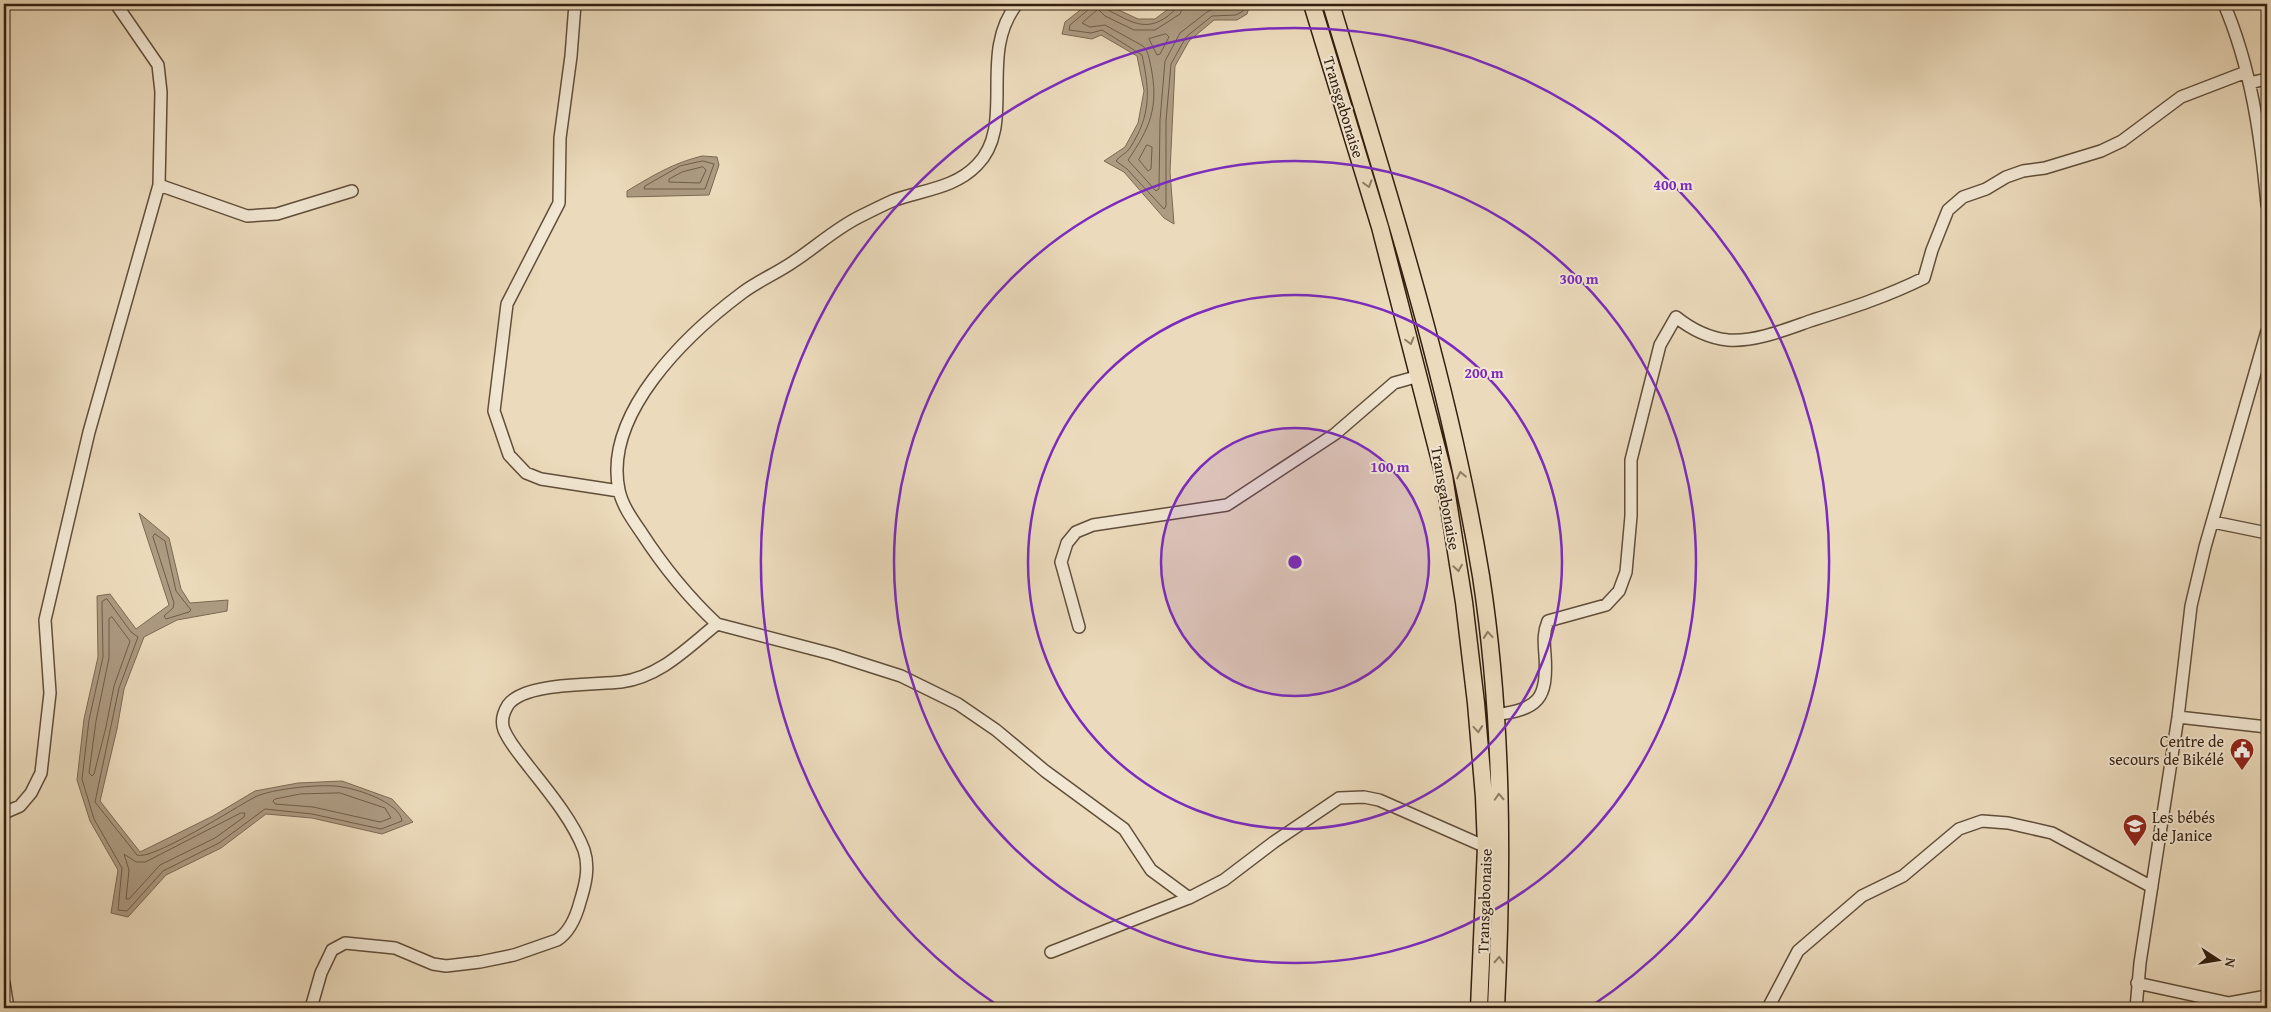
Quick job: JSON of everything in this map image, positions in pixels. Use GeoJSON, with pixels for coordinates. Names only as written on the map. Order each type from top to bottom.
{"type":"FeatureCollection","features":[{"type":"Feature","properties":{"kind":"highway","name":"Transgabonaise"},"geometry":{"type":"LineString","coordinates":[[1312,4],[1367,182],[1444,476],[1464,602],[1477,713],[1486,847],[1479,1008]]}},
{"type":"Feature","properties":{"kind":"highway","name":"Transgabonaise"},"geometry":{"type":"LineString","coordinates":[[1331,4],[1410,265],[1454,440],[1481,579],[1494,715],[1501,861],[1496,1008]]}},
{"type":"Feature","properties":{"kind":"street"},"geometry":{"type":"LineString","coordinates":[[4,813],[20,806],[31,793],[41,773],[50,693],[45,620],[89,432],[159,185],[162,92],[158,65],[143,40],[116,4]]}},
{"type":"Feature","properties":{"kind":"street"},"geometry":{"type":"LineString","coordinates":[[575,4],[571,56],[560,138],[559,202],[507,304],[494,411],[509,455],[526,473],[541,479],[619,491]]}},
{"type":"Feature","properties":{"kind":"street"},"geometry":{"type":"LineString","coordinates":[[1017,4],[1007,16],[1002,30],[996,63],[994,135],[986,155],[956,182],[891,202],[858,218],[826,237],[794,262],[742,292],[680,347],[646,388],[625,424],[616,461],[619,491],[629,514],[664,568],[717,624],[832,654],[901,676],[958,704],[996,730],[1045,771],[1124,829],[1151,870],[1189,898]]}},
{"type":"Feature","properties":{"kind":"street"},"geometry":{"type":"LineString","coordinates":[[2224,4],[2238,38],[2249,84],[2264,168],[2267,205]]}},
{"type":"Feature","properties":{"kind":"street"},"geometry":{"type":"LineString","coordinates":[[1494,715],[1521,711],[1532,705],[1541,696],[1544,683],[1543,632],[1548,621],[1606,605],[1619,591],[1626,572],[1631,516],[1631,460],[1660,345],[1676,317],[1689,328],[1705,334],[1728,340],[1747,338],[1774,333],[1894,294],[1924,278],[1932,250],[1948,210],[1963,197],[1986,189],[2006,177],[2023,171],[2045,168],[2108,148],[2122,141],[2181,97],[2246,72]]}},
{"type":"Feature","properties":{"kind":"street"},"geometry":{"type":"LineString","coordinates":[[2249,84],[2267,79]]}},
{"type":"Feature","properties":{"kind":"street"},"geometry":{"type":"LineString","coordinates":[[159,185],[247,216],[277,214],[352,191]]}},
{"type":"Feature","properties":{"kind":"street"},"geometry":{"type":"LineString","coordinates":[[2136,1008],[2137,983],[2178,717],[2191,606],[2267,331]]}},
{"type":"Feature","properties":{"kind":"street"},"geometry":{"type":"LineString","coordinates":[[1079,627],[1061,562],[1066,543],[1076,532],[1093,525],[1227,505],[1335,434],[1394,383],[1419,376]]}},
{"type":"Feature","properties":{"kind":"street"},"geometry":{"type":"LineString","coordinates":[[2213,522],[2267,532]]}},
{"type":"Feature","properties":{"kind":"street"},"geometry":{"type":"LineString","coordinates":[[311,1008],[321,974],[332,950],[345,943],[395,948],[432,964],[446,966],[514,955],[564,936],[576,918],[585,885],[587,866],[584,851],[572,827],[513,746],[504,730],[502,718],[510,703],[543,689],[574,684],[621,682],[647,676],[676,658],[717,624]]}},
{"type":"Feature","properties":{"kind":"street"},"geometry":{"type":"LineString","coordinates":[[2178,717],[2267,727]]}},
{"type":"Feature","properties":{"kind":"street"},"geometry":{"type":"LineString","coordinates":[[1051,952],[1189,898],[1224,880],[1274,842],[1339,798],[1364,797],[1379,800],[1486,847]]}},
{"type":"Feature","properties":{"kind":"street"},"geometry":{"type":"LineString","coordinates":[[1768,1008],[1798,951],[1862,896],[1903,876],[1959,829],[1982,821],[2008,823],[2052,833],[2152,887]]}},
{"type":"Feature","properties":{"kind":"street"},"geometry":{"type":"LineString","coordinates":[[4,983],[8,1008]]}},
{"type":"Feature","properties":{"kind":"street"},"geometry":{"type":"LineString","coordinates":[[2137,983],[2229,1003],[2267,996]]}},
{"type":"Feature","properties":{"kind":"water"},"geometry":{"type":"Polygon","coordinates":[[[1088,4],[1106,4],[1138,19],[1155,19],[1175,4],[1250,4],[1247,14],[1237,20],[1214,20],[1189,41],[1175,66],[1170,172],[1174,224],[1164,218],[1124,172],[1104,161],[1125,147],[1138,123],[1144,91],[1137,56],[1101,35],[1092,39],[1062,34],[1065,22],[1088,4]]]}},
{"type":"Feature","properties":{"kind":"water"},"geometry":{"type":"Polygon","coordinates":[[[702,156],[717,157],[719,165],[709,195],[627,197],[627,191],[654,175],[682,162],[702,156]]]}},
{"type":"Feature","properties":{"kind":"water"},"geometry":{"type":"Polygon","coordinates":[[[139,513],[169,538],[181,589],[190,603],[228,600],[227,611],[177,620],[144,637],[124,689],[117,729],[100,801],[140,852],[213,816],[255,791],[298,783],[342,781],[392,799],[413,822],[382,834],[312,818],[266,814],[221,848],[166,875],[128,917],[111,913],[118,870],[90,821],[77,780],[84,719],[98,657],[97,596],[110,594],[136,629],[169,605],[139,513]]]}},
{"type":"Feature","properties":{"kind":"place","name":"Centre de secours de Bikélé"},"geometry":{"type":"Point","coordinates":[2242,771]}},
{"type":"Feature","properties":{"kind":"place","name":"Les bébés de Janice"},"geometry":{"type":"Point","coordinates":[2135,847]}}]}
